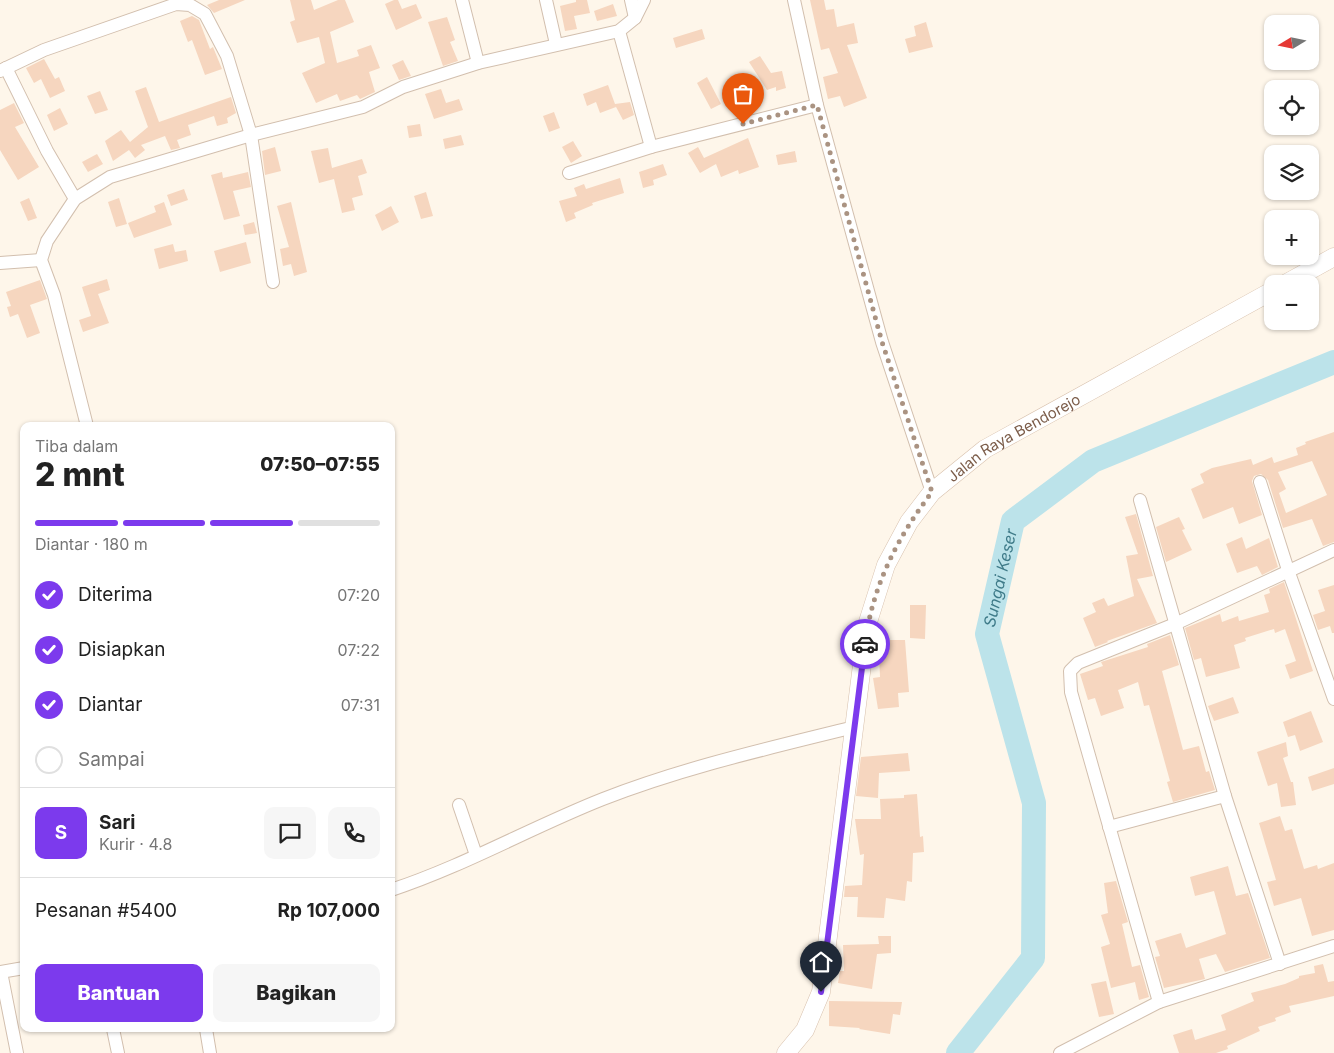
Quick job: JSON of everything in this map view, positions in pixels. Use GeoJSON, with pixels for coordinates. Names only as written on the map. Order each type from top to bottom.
{"type":"FeatureCollection","features":[{"type":"Feature","properties":{"kind":"main road"},"geometry":{"type":"LineString","coordinates":[[1301,275],[1334,256]]}},
{"type":"Feature","properties":{"kind":"main road","name":"Jalan Raya Bendorejo"},"geometry":{"type":"LineString","coordinates":[[786,1053],[806,1030],[821,992],[867,625],[886,565],[909,522],[932,492],[986,450],[1264,294]]}},
{"type":"Feature","properties":{"kind":"street"},"geometry":{"type":"LineString","coordinates":[[462,0],[478,63]]}},
{"type":"Feature","properties":{"kind":"street"},"geometry":{"type":"LineString","coordinates":[[546,0],[556,44]]}},
{"type":"Feature","properties":{"kind":"street"},"geometry":{"type":"LineString","coordinates":[[631,0],[635,18]]}},
{"type":"Feature","properties":{"kind":"street"},"geometry":{"type":"LineString","coordinates":[[86,422],[54,295],[41,260],[47,241],[75,198],[110,177],[251,135],[363,106],[403,88],[478,63],[620,31],[635,18],[644,0]]}},
{"type":"Feature","properties":{"kind":"street"},"geometry":{"type":"LineString","coordinates":[[794,0],[817,105],[882,342],[932,492]]}},
{"type":"Feature","properties":{"kind":"street"},"geometry":{"type":"LineString","coordinates":[[75,198],[47,151],[3,69],[44,50],[176,4],[190,5],[204,14],[227,56],[251,135],[274,282]]}},
{"type":"Feature","properties":{"kind":"street"},"geometry":{"type":"LineString","coordinates":[[620,31],[651,147]]}},
{"type":"Feature","properties":{"kind":"street"},"geometry":{"type":"LineString","coordinates":[[569,173],[651,147],[817,105]]}},
{"type":"Feature","properties":{"kind":"street"},"geometry":{"type":"LineString","coordinates":[[0,263],[41,260]]}},
{"type":"Feature","properties":{"kind":"street"},"geometry":{"type":"LineString","coordinates":[[1260,482],[1288,570],[1334,699]]}},
{"type":"Feature","properties":{"kind":"street"},"geometry":{"type":"LineString","coordinates":[[1140,500],[1225,796],[1280,964]]}},
{"type":"Feature","properties":{"kind":"street"},"geometry":{"type":"LineString","coordinates":[[1158,1002],[1071,692],[1070,671],[1078,663],[1175,624],[1334,550]]}},
{"type":"Feature","properties":{"kind":"street"},"geometry":{"type":"LineString","coordinates":[[395,888],[476,855],[538,825],[684,770],[854,727]]}},
{"type":"Feature","properties":{"kind":"street"},"geometry":{"type":"LineString","coordinates":[[1109,827],[1225,796]]}},
{"type":"Feature","properties":{"kind":"street"},"geometry":{"type":"LineString","coordinates":[[459,805],[476,855]]}},
{"type":"Feature","properties":{"kind":"street"},"geometry":{"type":"LineString","coordinates":[[1060,1053],[1158,1002],[1334,946]]}},
{"type":"Feature","properties":{"kind":"street"},"geometry":{"type":"LineString","coordinates":[[17,1053],[1,972],[20,969]]}},
{"type":"Feature","properties":{"kind":"street"},"geometry":{"type":"LineString","coordinates":[[114,1032],[118,1053]]}},
{"type":"Feature","properties":{"kind":"street"},"geometry":{"type":"LineString","coordinates":[[206,1032],[210,1053]]}},
{"type":"Feature","properties":{"kind":"building"},"geometry":{"type":"Polygon","coordinates":[[[219,0],[245,0],[214,13],[207,5],[219,0]]]}},
{"type":"Feature","properties":{"kind":"building"},"geometry":{"type":"Polygon","coordinates":[[[290,0],[311,0],[314,10],[338,0],[345,0],[354,22],[330,32],[337,63],[359,56],[357,50],[371,45],[380,68],[369,72],[375,92],[360,99],[357,95],[340,101],[337,94],[316,103],[302,73],[325,63],[319,37],[297,43],[290,22],[295,20],[290,0]]]}},
{"type":"Feature","properties":{"kind":"building"},"geometry":{"type":"Polygon","coordinates":[[[398,0],[402,9],[416,4],[422,18],[396,30],[385,4],[398,0]]]}},
{"type":"Feature","properties":{"kind":"building"},"geometry":{"type":"Polygon","coordinates":[[[576,0],[587,0],[590,13],[574,16],[577,29],[565,31],[560,6],[576,2],[576,0]]]}},
{"type":"Feature","properties":{"kind":"building"},"geometry":{"type":"Polygon","coordinates":[[[810,0],[824,0],[826,10],[834,9],[837,27],[854,23],[858,43],[847,45],[867,98],[844,107],[840,96],[828,99],[823,77],[838,73],[829,48],[821,50],[810,0]]]}},
{"type":"Feature","properties":{"kind":"building"},"geometry":{"type":"Polygon","coordinates":[[[613,4],[617,16],[597,21],[594,11],[613,4]]]}},
{"type":"Feature","properties":{"kind":"building"},"geometry":{"type":"Polygon","coordinates":[[[192,16],[199,20],[210,49],[213,47],[222,69],[205,75],[192,40],[188,42],[180,21],[192,16]]]}},
{"type":"Feature","properties":{"kind":"building"},"geometry":{"type":"Polygon","coordinates":[[[447,17],[455,40],[450,42],[458,61],[443,66],[428,22],[447,17]]]}},
{"type":"Feature","properties":{"kind":"building"},"geometry":{"type":"Polygon","coordinates":[[[926,22],[933,47],[909,53],[905,39],[916,36],[914,26],[926,22]]]}},
{"type":"Feature","properties":{"kind":"building"},"geometry":{"type":"Polygon","coordinates":[[[702,29],[705,39],[676,48],[673,38],[702,29]]]}},
{"type":"Feature","properties":{"kind":"building"},"geometry":{"type":"Polygon","coordinates":[[[760,56],[771,73],[782,71],[786,88],[776,91],[776,87],[767,90],[749,62],[760,56]]]}},
{"type":"Feature","properties":{"kind":"building"},"geometry":{"type":"Polygon","coordinates":[[[44,59],[55,79],[59,77],[65,91],[50,98],[41,79],[34,83],[26,68],[44,59]]]}},
{"type":"Feature","properties":{"kind":"building"},"geometry":{"type":"Polygon","coordinates":[[[403,60],[411,76],[399,80],[392,65],[403,60]]]}},
{"type":"Feature","properties":{"kind":"building"},"geometry":{"type":"Polygon","coordinates":[[[707,77],[721,104],[711,109],[697,83],[707,77]]]}},
{"type":"Feature","properties":{"kind":"building"},"geometry":{"type":"Polygon","coordinates":[[[608,85],[615,104],[630,102],[634,115],[623,120],[615,105],[616,107],[600,113],[596,102],[587,106],[583,94],[608,85]]]}},
{"type":"Feature","properties":{"kind":"building"},"geometry":{"type":"Polygon","coordinates":[[[146,87],[159,122],[231,97],[236,113],[227,118],[228,123],[217,126],[214,116],[188,125],[191,135],[177,140],[180,148],[171,150],[165,136],[141,145],[145,150],[135,158],[129,150],[113,161],[105,141],[121,130],[130,142],[148,127],[135,91],[146,87]]]}},
{"type":"Feature","properties":{"kind":"building"},"geometry":{"type":"Polygon","coordinates":[[[441,89],[446,103],[459,99],[463,110],[434,119],[425,94],[441,89]]]}},
{"type":"Feature","properties":{"kind":"building"},"geometry":{"type":"Polygon","coordinates":[[[100,91],[108,110],[95,114],[87,96],[100,91]]]}},
{"type":"Feature","properties":{"kind":"building"},"geometry":{"type":"Polygon","coordinates":[[[14,103],[24,123],[15,127],[39,167],[18,180],[0,150],[0,110],[14,103]]]}},
{"type":"Feature","properties":{"kind":"building"},"geometry":{"type":"Polygon","coordinates":[[[60,108],[68,124],[54,131],[47,115],[60,108]]]}},
{"type":"Feature","properties":{"kind":"building"},"geometry":{"type":"Polygon","coordinates":[[[554,112],[560,128],[549,132],[543,116],[554,112]]]}},
{"type":"Feature","properties":{"kind":"building"},"geometry":{"type":"Polygon","coordinates":[[[420,124],[422,136],[409,138],[407,126],[420,124]]]}},
{"type":"Feature","properties":{"kind":"building"},"geometry":{"type":"Polygon","coordinates":[[[461,135],[464,145],[445,149],[443,139],[461,135]]]}},
{"type":"Feature","properties":{"kind":"building"},"geometry":{"type":"Polygon","coordinates":[[[748,138],[759,167],[739,174],[738,170],[721,177],[716,164],[700,173],[688,153],[698,147],[704,158],[748,138]]]}},
{"type":"Feature","properties":{"kind":"building"},"geometry":{"type":"Polygon","coordinates":[[[573,141],[582,156],[571,163],[562,147],[573,141]]]}},
{"type":"Feature","properties":{"kind":"building"},"geometry":{"type":"Polygon","coordinates":[[[275,147],[281,171],[265,175],[262,151],[275,147]]]}},
{"type":"Feature","properties":{"kind":"building"},"geometry":{"type":"Polygon","coordinates":[[[328,148],[332,168],[362,159],[367,173],[358,176],[363,195],[352,198],[355,210],[342,213],[334,179],[319,183],[311,151],[328,148]]]}},
{"type":"Feature","properties":{"kind":"building"},"geometry":{"type":"Polygon","coordinates":[[[795,151],[797,162],[778,165],[776,155],[795,151]]]}},
{"type":"Feature","properties":{"kind":"building"},"geometry":{"type":"Polygon","coordinates":[[[97,154],[103,164],[88,172],[82,162],[97,154]]]}},
{"type":"Feature","properties":{"kind":"building"},"geometry":{"type":"Polygon","coordinates":[[[663,164],[667,175],[653,180],[654,185],[643,188],[639,172],[663,164]]]}},
{"type":"Feature","properties":{"kind":"building"},"geometry":{"type":"Polygon","coordinates":[[[222,172],[223,178],[248,172],[251,187],[233,191],[240,216],[224,220],[211,175],[222,172]]]}},
{"type":"Feature","properties":{"kind":"building"},"geometry":{"type":"Polygon","coordinates":[[[620,178],[624,193],[592,203],[593,205],[574,213],[576,218],[566,222],[559,201],[577,196],[574,188],[584,184],[586,189],[620,178]]]}},
{"type":"Feature","properties":{"kind":"building"},"geometry":{"type":"Polygon","coordinates":[[[184,189],[188,200],[171,206],[167,195],[184,189]]]}},
{"type":"Feature","properties":{"kind":"building"},"geometry":{"type":"Polygon","coordinates":[[[426,192],[433,216],[421,219],[414,196],[426,192]]]}},
{"type":"Feature","properties":{"kind":"building"},"geometry":{"type":"Polygon","coordinates":[[[29,198],[37,218],[28,221],[20,202],[29,198]]]}},
{"type":"Feature","properties":{"kind":"building"},"geometry":{"type":"Polygon","coordinates":[[[119,198],[127,224],[116,227],[108,202],[119,198]]]}},
{"type":"Feature","properties":{"kind":"building"},"geometry":{"type":"Polygon","coordinates":[[[164,202],[172,225],[134,238],[128,223],[156,212],[154,206],[164,202]]]}},
{"type":"Feature","properties":{"kind":"building"},"geometry":{"type":"Polygon","coordinates":[[[291,202],[307,272],[294,276],[291,264],[283,266],[280,249],[289,247],[277,206],[291,202]]]}},
{"type":"Feature","properties":{"kind":"building"},"geometry":{"type":"Polygon","coordinates":[[[391,206],[399,222],[382,231],[375,215],[391,206]]]}},
{"type":"Feature","properties":{"kind":"building"},"geometry":{"type":"Polygon","coordinates":[[[254,222],[257,233],[245,235],[243,225],[254,222]]]}},
{"type":"Feature","properties":{"kind":"building"},"geometry":{"type":"Polygon","coordinates":[[[246,242],[251,263],[220,272],[214,251],[246,242]]]}},
{"type":"Feature","properties":{"kind":"building"},"geometry":{"type":"Polygon","coordinates":[[[173,244],[175,252],[186,250],[188,261],[159,269],[154,249],[173,244]]]}},
{"type":"Feature","properties":{"kind":"building"},"geometry":{"type":"Polygon","coordinates":[[[107,279],[110,290],[98,294],[109,323],[83,332],[79,320],[91,316],[82,287],[107,279]]]}},
{"type":"Feature","properties":{"kind":"building"},"geometry":{"type":"Polygon","coordinates":[[[40,280],[47,299],[30,305],[40,333],[27,338],[18,314],[10,317],[7,307],[11,306],[6,292],[40,280]]]}},
{"type":"Feature","properties":{"kind":"building"},"geometry":{"type":"Polygon","coordinates":[[[1334,432],[1334,542],[1323,546],[1312,519],[1283,528],[1268,480],[1261,474],[1254,476],[1252,481],[1262,515],[1239,524],[1233,507],[1203,519],[1191,489],[1204,483],[1200,474],[1212,468],[1251,459],[1253,465],[1272,457],[1274,463],[1298,455],[1296,448],[1306,444],[1305,442],[1334,432]],[[1312,461],[1278,472],[1286,489],[1279,493],[1286,513],[1327,495],[1312,461]]]}},
{"type":"Feature","properties":{"kind":"building"},"geometry":{"type":"Polygon","coordinates":[[[1136,514],[1153,576],[1137,579],[1157,623],[1095,647],[1083,618],[1096,612],[1092,603],[1104,598],[1108,606],[1134,596],[1126,556],[1138,554],[1125,517],[1136,514]]]}},
{"type":"Feature","properties":{"kind":"building"},"geometry":{"type":"Polygon","coordinates":[[[1179,517],[1185,529],[1182,530],[1192,550],[1166,562],[1156,527],[1179,517]]]}},
{"type":"Feature","properties":{"kind":"building"},"geometry":{"type":"Polygon","coordinates":[[[1242,537],[1246,549],[1269,538],[1278,567],[1262,575],[1257,566],[1237,573],[1226,544],[1242,537]]]}},
{"type":"Feature","properties":{"kind":"building"},"geometry":{"type":"Polygon","coordinates":[[[1284,582],[1313,671],[1290,679],[1285,665],[1296,661],[1285,629],[1275,633],[1274,629],[1245,638],[1246,641],[1234,645],[1240,668],[1206,677],[1201,658],[1194,660],[1185,628],[1220,614],[1222,622],[1238,616],[1239,621],[1269,612],[1264,595],[1270,593],[1269,589],[1284,582]]]}},
{"type":"Feature","properties":{"kind":"building"},"geometry":{"type":"Polygon","coordinates":[[[1334,585],[1334,633],[1332,633],[1330,626],[1318,630],[1313,615],[1325,611],[1318,590],[1334,585]]]}},
{"type":"Feature","properties":{"kind":"building"},"geometry":{"type":"Polygon","coordinates":[[[910,605],[926,605],[925,639],[910,638],[910,605]]]}},
{"type":"Feature","properties":{"kind":"building"},"geometry":{"type":"Polygon","coordinates":[[[1170,635],[1179,665],[1162,671],[1183,750],[1199,746],[1206,772],[1209,771],[1215,790],[1173,802],[1167,782],[1170,781],[1149,705],[1144,706],[1138,682],[1118,690],[1124,708],[1101,716],[1095,698],[1088,700],[1080,674],[1103,666],[1101,662],[1148,647],[1147,644],[1170,635]]]}},
{"type":"Feature","properties":{"kind":"building"},"geometry":{"type":"Polygon","coordinates":[[[886,640],[905,640],[909,692],[898,693],[899,707],[878,709],[873,678],[880,677],[879,653],[886,653],[886,640]]]}},
{"type":"Feature","properties":{"kind":"building"},"geometry":{"type":"Polygon","coordinates":[[[1233,697],[1239,713],[1214,721],[1208,706],[1233,697]]]}},
{"type":"Feature","properties":{"kind":"building"},"geometry":{"type":"Polygon","coordinates":[[[1311,711],[1323,742],[1300,751],[1295,735],[1288,737],[1283,722],[1311,711]]]}},
{"type":"Feature","properties":{"kind":"building"},"geometry":{"type":"Polygon","coordinates":[[[1286,742],[1288,756],[1283,758],[1291,782],[1293,782],[1296,805],[1281,807],[1277,783],[1268,786],[1257,752],[1286,742]]]}},
{"type":"Feature","properties":{"kind":"building"},"geometry":{"type":"Polygon","coordinates":[[[908,753],[910,771],[879,773],[878,798],[856,796],[861,757],[908,753]]]}},
{"type":"Feature","properties":{"kind":"building"},"geometry":{"type":"Polygon","coordinates":[[[1334,768],[1334,784],[1312,791],[1308,777],[1334,768]]]}},
{"type":"Feature","properties":{"kind":"building"},"geometry":{"type":"Polygon","coordinates":[[[917,794],[920,837],[923,836],[924,852],[913,853],[912,882],[907,881],[905,901],[886,898],[884,918],[857,917],[858,897],[844,897],[845,886],[862,885],[864,854],[860,855],[855,819],[881,819],[880,799],[904,798],[904,795],[917,794]]]}},
{"type":"Feature","properties":{"kind":"building"},"geometry":{"type":"Polygon","coordinates":[[[1280,816],[1285,831],[1292,829],[1304,869],[1317,865],[1318,869],[1334,863],[1334,930],[1312,936],[1301,898],[1274,906],[1267,882],[1276,880],[1259,823],[1280,816]]]}},
{"type":"Feature","properties":{"kind":"building"},"geometry":{"type":"Polygon","coordinates":[[[1228,866],[1236,896],[1248,893],[1270,958],[1225,972],[1216,954],[1199,959],[1205,979],[1164,988],[1155,957],[1160,956],[1155,941],[1181,933],[1186,948],[1226,934],[1214,891],[1195,896],[1190,877],[1228,866]]]}},
{"type":"Feature","properties":{"kind":"building"},"geometry":{"type":"Polygon","coordinates":[[[1116,881],[1128,922],[1122,924],[1132,967],[1140,965],[1149,997],[1139,1000],[1135,982],[1111,988],[1101,947],[1110,944],[1101,915],[1108,913],[1104,883],[1116,881]]]}},
{"type":"Feature","properties":{"kind":"building"},"geometry":{"type":"Polygon","coordinates":[[[878,936],[891,936],[891,953],[877,954],[872,989],[838,983],[840,971],[844,971],[843,945],[879,944],[878,936]]]}},
{"type":"Feature","properties":{"kind":"building"},"geometry":{"type":"Polygon","coordinates":[[[1323,964],[1328,982],[1334,981],[1334,996],[1289,1006],[1291,1012],[1275,1018],[1276,1021],[1258,1027],[1260,1031],[1227,1046],[1228,1049],[1216,1053],[1179,1053],[1173,1035],[1192,1029],[1195,1040],[1226,1030],[1221,1015],[1254,1001],[1251,993],[1285,984],[1299,978],[1299,976],[1315,973],[1314,966],[1323,964]]]}},
{"type":"Feature","properties":{"kind":"building"},"geometry":{"type":"Polygon","coordinates":[[[1106,981],[1114,1014],[1099,1017],[1091,984],[1106,981]]]}},
{"type":"Feature","properties":{"kind":"building"},"geometry":{"type":"Polygon","coordinates":[[[829,1001],[902,1002],[900,1015],[893,1014],[890,1034],[860,1028],[829,1026],[829,1001]]]}},
{"type":"Feature","properties":{"kind":"waterway","name":"Sungai Keser"},"geometry":{"type":"LineString","coordinates":[[958,1053],[1033,958],[1034,803],[987,634],[1013,521],[1093,461],[1334,362]]}},
{"type":"Feature","properties":{"kind":"way so far"},"geometry":{"type":"LineString","coordinates":[[743,124],[817,105],[882,342],[932,492],[909,522],[886,565],[867,625],[865,644]]}},
{"type":"Feature","properties":{"kind":"route"},"geometry":{"type":"LineString","coordinates":[[821,992],[865,644]]}}]}
